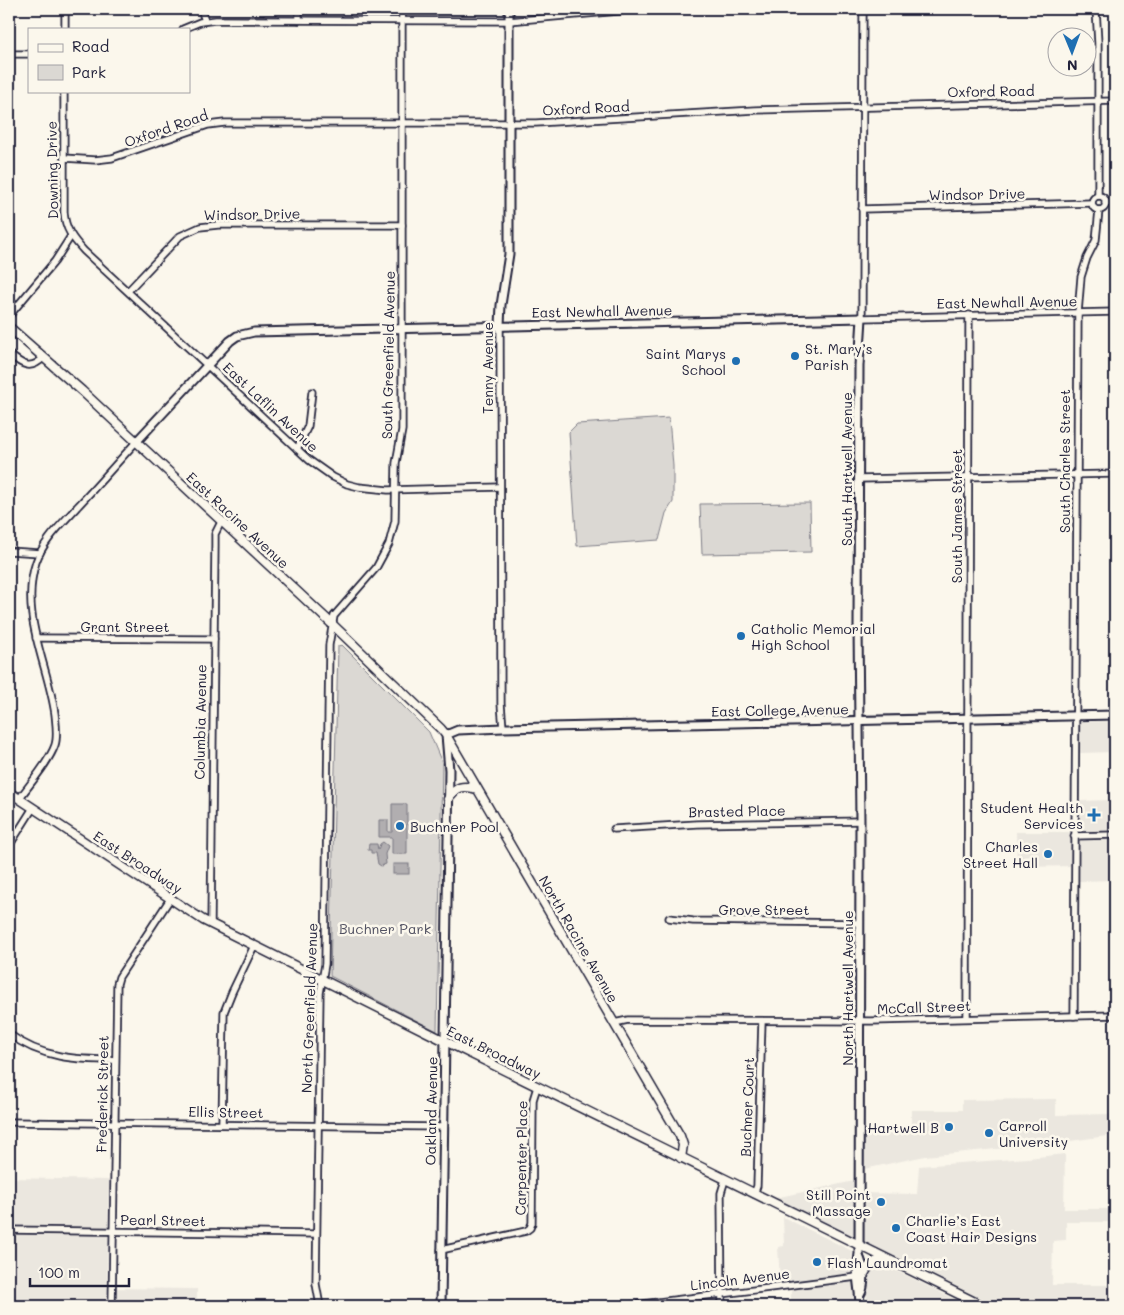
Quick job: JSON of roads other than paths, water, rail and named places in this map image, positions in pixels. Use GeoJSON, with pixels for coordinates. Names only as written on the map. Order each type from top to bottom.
{"type":"FeatureCollection","features":[{"type":"Feature","properties":{"kind":"main road","name":"East Racine Avenue"},"geometry":{"type":"LineString","coordinates":[[9,327],[44,357],[332,624],[446,736]]}},
{"type":"Feature","properties":{"kind":"main road","name":"North Racine Avenue"},"geometry":{"type":"LineString","coordinates":[[446,736],[680,1136],[683,1145],[681,1158]]}},
{"type":"Feature","properties":{"kind":"main road"},"geometry":{"type":"LineString","coordinates":[[448,798],[458,788],[477,789]]}},
{"type":"Feature","properties":{"kind":"main road","name":"East Broadway"},"geometry":{"type":"LineString","coordinates":[[9,792],[211,924],[444,1041],[983,1306]]}},
{"type":"Feature","properties":{"kind":"main road"},"geometry":{"type":"LineString","coordinates":[[860,1276],[874,1262],[891,1261]]}},
{"type":"Feature","properties":{"kind":"street"},"geometry":{"type":"LineString","coordinates":[[64,28],[65,9]]}},
{"type":"Feature","properties":{"kind":"street"},"geometry":{"type":"LineString","coordinates":[[201,9],[205,21]]}},
{"type":"Feature","properties":{"kind":"street"},"geometry":{"type":"LineString","coordinates":[[299,9],[299,20]]}},
{"type":"Feature","properties":{"kind":"street","name":"South Greenfield Avenue"},"geometry":{"type":"LineString","coordinates":[[328,740],[329,645],[334,616],[371,574],[385,553],[395,521],[396,463],[402,430],[402,9]]}},
{"type":"Feature","properties":{"kind":"street","name":"Tenny Avenue"},"geometry":{"type":"LineString","coordinates":[[503,728],[501,704],[500,325],[509,254],[509,9]]}},
{"type":"Feature","properties":{"kind":"street"},"geometry":{"type":"LineString","coordinates":[[186,28],[205,21],[216,20],[509,21],[641,9]]}},
{"type":"Feature","properties":{"kind":"street","name":"South Hartwell Avenue"},"geometry":{"type":"LineString","coordinates":[[859,720],[863,9]]}},
{"type":"Feature","properties":{"kind":"street"},"geometry":{"type":"LineString","coordinates":[[1096,9],[1098,43],[1098,196]]}},
{"type":"Feature","properties":{"kind":"street"},"geometry":{"type":"LineString","coordinates":[[9,54],[28,54]]}},
{"type":"Feature","properties":{"kind":"street","name":"Downing Drive"},"geometry":{"type":"LineString","coordinates":[[9,316],[55,261],[71,236],[64,222],[64,92]]}},
{"type":"Feature","properties":{"kind":"street","name":"Oxford Road"},"geometry":{"type":"LineString","coordinates":[[64,158],[95,160],[112,158],[208,125],[224,123],[554,122],[755,110],[1115,101]]}},
{"type":"Feature","properties":{"kind":"street"},"geometry":{"type":"LineString","coordinates":[[1098,196],[1102,197],[1105,203]]}},
{"type":"Feature","properties":{"kind":"street"},"geometry":{"type":"LineString","coordinates":[[1098,196],[1094,198],[1092,203],[1095,208],[1099,210],[1103,208],[1105,203]]}},
{"type":"Feature","properties":{"kind":"street","name":"Windsor Drive"},"geometry":{"type":"LineString","coordinates":[[862,209],[1092,203]]}},
{"type":"Feature","properties":{"kind":"street"},"geometry":{"type":"LineString","coordinates":[[1105,203],[1115,203]]}},
{"type":"Feature","properties":{"kind":"street","name":"South Charles Street"},"geometry":{"type":"LineString","coordinates":[[1074,1016],[1078,313],[1081,276],[1096,240],[1099,210]]}},
{"type":"Feature","properties":{"kind":"street","name":"Windsor Drive"},"geometry":{"type":"LineString","coordinates":[[128,291],[180,236],[200,227],[402,226]]}},
{"type":"Feature","properties":{"kind":"street","name":"East Laflin Avenue"},"geometry":{"type":"LineString","coordinates":[[71,236],[206,365],[322,471],[346,484],[374,489],[500,487]]}},
{"type":"Feature","properties":{"kind":"street","name":"East Newhall Avenue"},"geometry":{"type":"LineString","coordinates":[[136,442],[230,341],[237,336],[254,332],[1115,312]]}},
{"type":"Feature","properties":{"kind":"street","name":"South James Street"},"geometry":{"type":"LineString","coordinates":[[967,1018],[969,315]]}},
{"type":"Feature","properties":{"kind":"street"},"geometry":{"type":"LineString","coordinates":[[9,354],[23,364],[31,366],[38,363],[44,357]]}},
{"type":"Feature","properties":{"kind":"street"},"geometry":{"type":"LineString","coordinates":[[297,449],[308,426],[312,392]]}},
{"type":"Feature","properties":{"kind":"street"},"geometry":{"type":"LineString","coordinates":[[19,799],[52,751],[56,740],[53,704],[36,638],[32,612],[31,591],[36,563],[40,553],[54,533],[136,442]]}},
{"type":"Feature","properties":{"kind":"street"},"geometry":{"type":"LineString","coordinates":[[859,479],[1115,474]]}},
{"type":"Feature","properties":{"kind":"street","name":"Columbia Avenue"},"geometry":{"type":"LineString","coordinates":[[211,924],[215,534],[221,522]]}},
{"type":"Feature","properties":{"kind":"street"},"geometry":{"type":"LineString","coordinates":[[9,551],[40,553]]}},
{"type":"Feature","properties":{"kind":"street","name":"Grant Street"},"geometry":{"type":"LineString","coordinates":[[36,638],[214,639]]}},
{"type":"Feature","properties":{"kind":"street","name":"East College Avenue"},"geometry":{"type":"LineString","coordinates":[[446,736],[458,730],[503,728],[1115,715]]}},
{"type":"Feature","properties":{"kind":"street","name":"North Hartwell Avenue"},"geometry":{"type":"LineString","coordinates":[[859,720],[859,1256],[863,1263],[860,1276],[863,1290],[860,1295],[860,1306]]}},
{"type":"Feature","properties":{"kind":"street","name":"Oakland Avenue"},"geometry":{"type":"LineString","coordinates":[[441,1306],[449,770],[446,736]]}},
{"type":"Feature","properties":{"kind":"street","name":"North Greenfield Avenue"},"geometry":{"type":"LineString","coordinates":[[320,1306],[316,1284],[316,1234],[320,993],[325,964],[328,740]]}},
{"type":"Feature","properties":{"kind":"street"},"geometry":{"type":"LineString","coordinates":[[9,846],[33,808]]}},
{"type":"Feature","properties":{"kind":"street","name":"Brasted Place"},"geometry":{"type":"LineString","coordinates":[[614,829],[698,824],[860,821]]}},
{"type":"Feature","properties":{"kind":"street"},"geometry":{"type":"LineString","coordinates":[[1074,836],[1115,835]]}},
{"type":"Feature","properties":{"kind":"street","name":"Frederick Street"},"geometry":{"type":"LineString","coordinates":[[112,1306],[115,1060],[118,980],[170,898]]}},
{"type":"Feature","properties":{"kind":"street","name":"Grove Street"},"geometry":{"type":"LineString","coordinates":[[669,918],[693,922],[860,923]]}},
{"type":"Feature","properties":{"kind":"street"},"geometry":{"type":"LineString","coordinates":[[222,1124],[224,1012],[254,946]]}},
{"type":"Feature","properties":{"kind":"street","name":"McCall Street"},"geometry":{"type":"LineString","coordinates":[[614,1023],[628,1020],[860,1021],[1115,1015]]}},
{"type":"Feature","properties":{"kind":"street","name":"Buchner Court"},"geometry":{"type":"LineString","coordinates":[[754,1194],[757,1186],[762,1021]]}},
{"type":"Feature","properties":{"kind":"street"},"geometry":{"type":"LineString","coordinates":[[9,1034],[23,1044],[38,1051],[60,1057],[115,1060]]}},
{"type":"Feature","properties":{"kind":"street","name":"Carpenter Place"},"geometry":{"type":"LineString","coordinates":[[441,1250],[526,1231],[530,1228],[532,1223],[533,1100],[537,1087]]}},
{"type":"Feature","properties":{"kind":"street","name":"Ellis Street"},"geometry":{"type":"LineString","coordinates":[[9,1122],[443,1127]]}},
{"type":"Feature","properties":{"kind":"street"},"geometry":{"type":"LineString","coordinates":[[722,1306],[721,1193],[725,1180]]}},
{"type":"Feature","properties":{"kind":"street","name":"Pearl Street"},"geometry":{"type":"LineString","coordinates":[[9,1230],[316,1234]]}},
{"type":"Feature","properties":{"kind":"street","name":"Lincoln Avenue"},"geometry":{"type":"LineString","coordinates":[[626,1306],[860,1276]]}},
{"type":"Feature","properties":{"kind":"place","name":"St. Mary’s Parish"},"geometry":{"type":"Point","coordinates":[795,356]}},
{"type":"Feature","properties":{"kind":"place","name":"Saint Marys School"},"geometry":{"type":"Point","coordinates":[736,361]}},
{"type":"Feature","properties":{"kind":"place","name":"Catholic Memorial High School"},"geometry":{"type":"Point","coordinates":[741,636]}},
{"type":"Feature","properties":{"kind":"place","name":"Student Health Services"},"geometry":{"type":"Point","coordinates":[1094,815]}},
{"type":"Feature","properties":{"kind":"place","name":"Buchner Pool"},"geometry":{"type":"Point","coordinates":[400,826]}},
{"type":"Feature","properties":{"kind":"place","name":"Charles Street Hall"},"geometry":{"type":"Point","coordinates":[1048,854]}},
{"type":"Feature","properties":{"kind":"place","name":"Hartwell B"},"geometry":{"type":"Point","coordinates":[949,1127]}},
{"type":"Feature","properties":{"kind":"place","name":"Carroll University"},"geometry":{"type":"Point","coordinates":[989,1133]}},
{"type":"Feature","properties":{"kind":"place","name":"Still Point Massage"},"geometry":{"type":"Point","coordinates":[881,1202]}},
{"type":"Feature","properties":{"kind":"place","name":"Charlie’s East Coast Hair Designs"},"geometry":{"type":"Point","coordinates":[896,1228]}},
{"type":"Feature","properties":{"kind":"place","name":"Flash Laundromat"},"geometry":{"type":"Point","coordinates":[817,1262]}},
{"type":"Feature","properties":{"kind":"park label","name":"Buchner Park"},"geometry":{"type":"Point","coordinates":[385,928]}}]}
